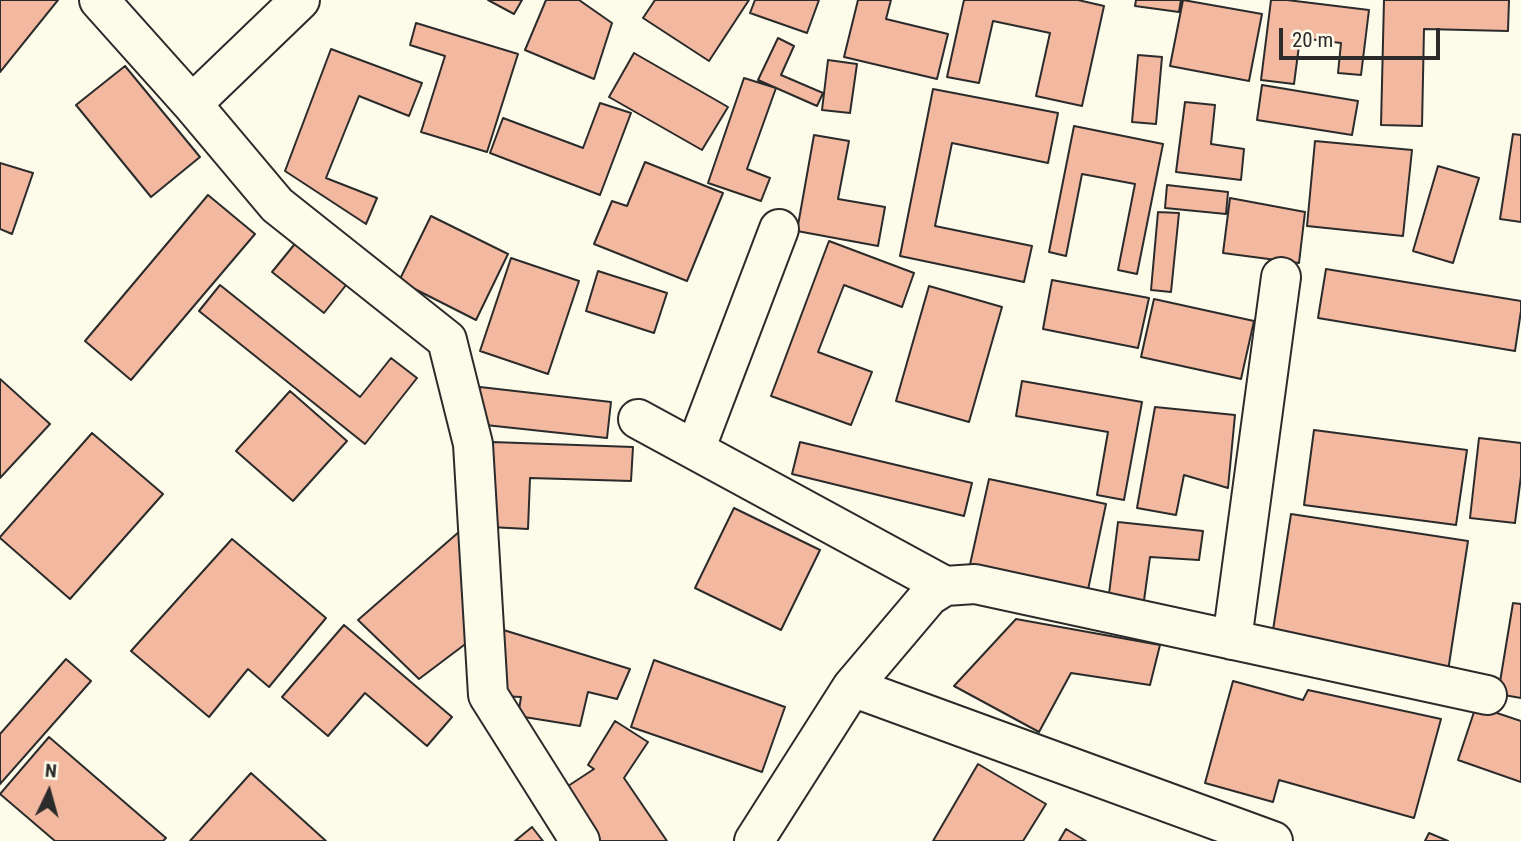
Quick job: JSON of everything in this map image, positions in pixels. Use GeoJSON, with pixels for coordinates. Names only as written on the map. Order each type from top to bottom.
{"type":"FeatureCollection","features":[{"type":"Feature","properties":{"kind":"street"},"geometry":{"type":"LineString","coordinates":[[99,0],[277,205],[447,340],[473,444],[488,695],[580,841]]}},
{"type":"Feature","properties":{"kind":"street"},"geometry":{"type":"LineString","coordinates":[[192,104],[300,0]]}},
{"type":"Feature","properties":{"kind":"street"},"geometry":{"type":"LineString","coordinates":[[695,450],[779,229]]}},
{"type":"Feature","properties":{"kind":"street"},"geometry":{"type":"LineString","coordinates":[[1231,640],[1281,277]]}},
{"type":"Feature","properties":{"kind":"street"},"geometry":{"type":"LineString","coordinates":[[638,419],[945,586]]}},
{"type":"Feature","properties":{"kind":"street"},"geometry":{"type":"LineString","coordinates":[[754,841],[852,687],[929,596],[945,586],[975,584],[1487,695]]}},
{"type":"Feature","properties":{"kind":"street"},"geometry":{"type":"LineString","coordinates":[[852,687],[1273,841]]}},
{"type":"Feature","properties":{"kind":"building"},"geometry":{"type":"Polygon","coordinates":[[[0,0],[58,0],[0,72],[0,0]]]}},
{"type":"Feature","properties":{"kind":"building"},"geometry":{"type":"Polygon","coordinates":[[[488,0],[522,0],[514,14],[488,0]]]}},
{"type":"Feature","properties":{"kind":"building"},"geometry":{"type":"Polygon","coordinates":[[[546,0],[579,0],[612,23],[594,79],[525,50],[546,0]]]}},
{"type":"Feature","properties":{"kind":"building"},"geometry":{"type":"Polygon","coordinates":[[[655,0],[749,0],[709,61],[643,18],[655,0]]]}},
{"type":"Feature","properties":{"kind":"building"},"geometry":{"type":"Polygon","coordinates":[[[755,0],[819,0],[807,33],[750,13],[755,0]]]}},
{"type":"Feature","properties":{"kind":"building"},"geometry":{"type":"Polygon","coordinates":[[[858,0],[891,0],[886,19],[948,34],[937,79],[844,57],[858,0]]]}},
{"type":"Feature","properties":{"kind":"building"},"geometry":{"type":"Polygon","coordinates":[[[964,0],[1078,0],[1104,6],[1082,106],[1036,96],[1050,33],[993,21],[979,83],[947,77],[964,0]]]}},
{"type":"Feature","properties":{"kind":"building"},"geometry":{"type":"Polygon","coordinates":[[[1136,0],[1181,0],[1179,12],[1135,6],[1136,0]]]}},
{"type":"Feature","properties":{"kind":"building"},"geometry":{"type":"Polygon","coordinates":[[[1183,0],[1262,14],[1249,81],[1170,66],[1183,0]]]}},
{"type":"Feature","properties":{"kind":"building"},"geometry":{"type":"Polygon","coordinates":[[[1271,0],[1369,10],[1361,75],[1338,73],[1341,43],[1300,38],[1294,84],[1261,80],[1271,0]]]}},
{"type":"Feature","properties":{"kind":"building"},"geometry":{"type":"Polygon","coordinates":[[[1384,0],[1509,0],[1508,31],[1424,29],[1422,126],[1381,125],[1384,0]]]}},
{"type":"Feature","properties":{"kind":"building"},"geometry":{"type":"Polygon","coordinates":[[[416,23],[518,54],[487,152],[421,132],[445,56],[410,45],[416,23]]]}},
{"type":"Feature","properties":{"kind":"building"},"geometry":{"type":"Polygon","coordinates":[[[778,38],[794,46],[781,75],[823,93],[817,106],[758,80],[778,38]]]}},
{"type":"Feature","properties":{"kind":"building"},"geometry":{"type":"Polygon","coordinates":[[[331,49],[422,83],[409,116],[359,96],[326,178],[377,198],[366,224],[285,171],[331,49]]]}},
{"type":"Feature","properties":{"kind":"building"},"geometry":{"type":"Polygon","coordinates":[[[634,53],[728,107],[702,150],[609,97],[634,53]]]}},
{"type":"Feature","properties":{"kind":"building"},"geometry":{"type":"Polygon","coordinates":[[[1138,55],[1162,57],[1156,124],[1132,122],[1138,55]]]}},
{"type":"Feature","properties":{"kind":"building"},"geometry":{"type":"Polygon","coordinates":[[[828,60],[857,64],[850,113],[822,110],[828,60]]]}},
{"type":"Feature","properties":{"kind":"building"},"geometry":{"type":"Polygon","coordinates":[[[125,66],[200,157],[151,197],[76,105],[125,66]]]}},
{"type":"Feature","properties":{"kind":"building"},"geometry":{"type":"Polygon","coordinates":[[[744,78],[776,88],[747,169],[770,178],[761,201],[708,183],[744,78]]]}},
{"type":"Feature","properties":{"kind":"building"},"geometry":{"type":"Polygon","coordinates":[[[1262,85],[1358,101],[1352,135],[1257,120],[1262,85]]]}},
{"type":"Feature","properties":{"kind":"building"},"geometry":{"type":"Polygon","coordinates":[[[933,89],[1058,113],[1048,163],[952,143],[935,226],[1032,246],[1024,282],[900,256],[933,89]]]}},
{"type":"Feature","properties":{"kind":"building"},"geometry":{"type":"Polygon","coordinates":[[[1185,102],[1215,105],[1211,144],[1244,149],[1241,180],[1176,172],[1185,102]]]}},
{"type":"Feature","properties":{"kind":"building"},"geometry":{"type":"Polygon","coordinates":[[[600,103],[631,113],[600,195],[490,153],[503,118],[583,148],[600,103]]]}},
{"type":"Feature","properties":{"kind":"building"},"geometry":{"type":"Polygon","coordinates":[[[1074,126],[1163,144],[1137,274],[1118,270],[1135,184],[1082,174],[1066,256],[1049,252],[1074,126]]]}},
{"type":"Feature","properties":{"kind":"building"},"geometry":{"type":"Polygon","coordinates":[[[1513,134],[1521,135],[1521,222],[1500,219],[1513,134]]]}},
{"type":"Feature","properties":{"kind":"building"},"geometry":{"type":"Polygon","coordinates":[[[814,135],[849,141],[838,199],[885,207],[878,246],[797,231],[814,135]]]}},
{"type":"Feature","properties":{"kind":"building"},"geometry":{"type":"Polygon","coordinates":[[[1315,141],[1412,150],[1403,236],[1307,226],[1315,141]]]}},
{"type":"Feature","properties":{"kind":"building"},"geometry":{"type":"Polygon","coordinates":[[[645,162],[723,193],[687,281],[594,244],[612,201],[627,206],[645,162]]]}},
{"type":"Feature","properties":{"kind":"building"},"geometry":{"type":"Polygon","coordinates":[[[0,163],[33,173],[12,234],[0,229],[0,163]]]}},
{"type":"Feature","properties":{"kind":"building"},"geometry":{"type":"Polygon","coordinates":[[[1438,166],[1479,178],[1453,263],[1413,251],[1438,166]]]}},
{"type":"Feature","properties":{"kind":"building"},"geometry":{"type":"Polygon","coordinates":[[[1167,185],[1228,192],[1226,214],[1165,208],[1167,185]]]}},
{"type":"Feature","properties":{"kind":"building"},"geometry":{"type":"Polygon","coordinates":[[[208,195],[255,234],[131,380],[85,341],[208,195]]]}},
{"type":"Feature","properties":{"kind":"building"},"geometry":{"type":"Polygon","coordinates":[[[1230,198],[1305,212],[1299,263],[1223,253],[1230,198]]]}},
{"type":"Feature","properties":{"kind":"building"},"geometry":{"type":"Polygon","coordinates":[[[1158,212],[1179,213],[1171,292],[1151,290],[1158,212]]]}},
{"type":"Feature","properties":{"kind":"building"},"geometry":{"type":"Polygon","coordinates":[[[431,216],[508,254],[476,320],[399,281],[431,216]]]}},
{"type":"Feature","properties":{"kind":"building"},"geometry":{"type":"Polygon","coordinates":[[[298,240],[350,280],[324,313],[272,272],[298,240]]]}},
{"type":"Feature","properties":{"kind":"building"},"geometry":{"type":"Polygon","coordinates":[[[829,241],[914,273],[902,307],[844,285],[818,352],[872,372],[851,425],[771,396],[829,241]]]}},
{"type":"Feature","properties":{"kind":"building"},"geometry":{"type":"Polygon","coordinates":[[[511,258],[579,281],[548,374],[480,351],[511,258]]]}},
{"type":"Feature","properties":{"kind":"building"},"geometry":{"type":"Polygon","coordinates":[[[1326,269],[1521,301],[1515,351],[1318,318],[1326,269]]]}},
{"type":"Feature","properties":{"kind":"building"},"geometry":{"type":"Polygon","coordinates":[[[598,271],[667,293],[654,333],[586,311],[598,271]]]}},
{"type":"Feature","properties":{"kind":"building"},"geometry":{"type":"Polygon","coordinates":[[[1052,280],[1149,298],[1138,348],[1043,329],[1052,280]]]}},
{"type":"Feature","properties":{"kind":"building"},"geometry":{"type":"Polygon","coordinates":[[[220,285],[360,397],[391,358],[417,378],[365,444],[199,311],[220,285]]]}},
{"type":"Feature","properties":{"kind":"building"},"geometry":{"type":"Polygon","coordinates":[[[929,286],[1002,307],[969,422],[896,401],[929,286]]]}},
{"type":"Feature","properties":{"kind":"building"},"geometry":{"type":"Polygon","coordinates":[[[1154,299],[1254,321],[1241,379],[1141,357],[1154,299]]]}},
{"type":"Feature","properties":{"kind":"building"},"geometry":{"type":"Polygon","coordinates":[[[0,379],[50,424],[0,478],[0,379]]]}},
{"type":"Feature","properties":{"kind":"building"},"geometry":{"type":"Polygon","coordinates":[[[1022,381],[1142,402],[1124,500],[1097,495],[1108,432],[1016,416],[1022,381]]]}},
{"type":"Feature","properties":{"kind":"building"},"geometry":{"type":"Polygon","coordinates":[[[480,387],[611,402],[607,438],[476,424],[480,387]]]}},
{"type":"Feature","properties":{"kind":"building"},"geometry":{"type":"Polygon","coordinates":[[[290,391],[347,441],[293,501],[236,451],[290,391]]]}},
{"type":"Feature","properties":{"kind":"building"},"geometry":{"type":"Polygon","coordinates":[[[1155,407],[1235,415],[1228,488],[1184,475],[1176,515],[1137,508],[1155,407]]]}},
{"type":"Feature","properties":{"kind":"building"},"geometry":{"type":"Polygon","coordinates":[[[1314,430],[1467,450],[1456,525],[1304,505],[1314,430]]]}},
{"type":"Feature","properties":{"kind":"building"},"geometry":{"type":"Polygon","coordinates":[[[92,433],[163,494],[70,599],[0,537],[92,433]]]}},
{"type":"Feature","properties":{"kind":"building"},"geometry":{"type":"Polygon","coordinates":[[[1479,438],[1521,443],[1521,476],[1515,523],[1470,518],[1479,438]]]}},
{"type":"Feature","properties":{"kind":"building"},"geometry":{"type":"Polygon","coordinates":[[[492,442],[633,447],[631,481],[530,478],[528,529],[490,527],[492,442]]]}},
{"type":"Feature","properties":{"kind":"building"},"geometry":{"type":"Polygon","coordinates":[[[800,442],[972,483],[964,516],[792,474],[800,442]]]}},
{"type":"Feature","properties":{"kind":"building"},"geometry":{"type":"Polygon","coordinates":[[[989,479],[1106,504],[1085,604],[967,578],[989,479]]]}},
{"type":"Feature","properties":{"kind":"building"},"geometry":{"type":"Polygon","coordinates":[[[734,508],[820,550],[781,630],[695,588],[734,508]]]}},
{"type":"Feature","properties":{"kind":"building"},"geometry":{"type":"Polygon","coordinates":[[[1291,514],[1468,541],[1448,671],[1271,643],[1291,514]]]}},
{"type":"Feature","properties":{"kind":"building"},"geometry":{"type":"Polygon","coordinates":[[[1118,522],[1203,531],[1199,560],[1150,557],[1142,615],[1107,610],[1118,522]]]}},
{"type":"Feature","properties":{"kind":"building"},"geometry":{"type":"Polygon","coordinates":[[[460,531],[480,633],[419,679],[358,620],[460,531]]]}},
{"type":"Feature","properties":{"kind":"building"},"geometry":{"type":"Polygon","coordinates":[[[232,539],[326,618],[269,687],[248,669],[209,717],[131,651],[232,539]]]}},
{"type":"Feature","properties":{"kind":"building"},"geometry":{"type":"Polygon","coordinates":[[[1513,603],[1521,604],[1521,698],[1498,694],[1513,603]]]}},
{"type":"Feature","properties":{"kind":"building"},"geometry":{"type":"Polygon","coordinates":[[[1016,619],[1160,645],[1150,685],[1071,673],[1039,732],[954,686],[1016,619]]]}},
{"type":"Feature","properties":{"kind":"building"},"geometry":{"type":"Polygon","coordinates":[[[344,625],[452,717],[427,746],[365,693],[328,736],[282,697],[344,625]]]}},
{"type":"Feature","properties":{"kind":"building"},"geometry":{"type":"Polygon","coordinates":[[[497,628],[630,669],[617,699],[588,692],[580,726],[518,716],[521,697],[500,696],[497,628]]]}},
{"type":"Feature","properties":{"kind":"building"},"geometry":{"type":"Polygon","coordinates":[[[66,659],[91,681],[0,784],[0,734],[66,659]]]}},
{"type":"Feature","properties":{"kind":"building"},"geometry":{"type":"Polygon","coordinates":[[[654,660],[785,707],[762,772],[631,727],[654,660]]]}},
{"type":"Feature","properties":{"kind":"building"},"geometry":{"type":"Polygon","coordinates":[[[1233,681],[1303,700],[1308,690],[1441,719],[1414,818],[1279,780],[1273,802],[1205,783],[1233,681]]]}},
{"type":"Feature","properties":{"kind":"building"},"geometry":{"type":"Polygon","coordinates":[[[1476,706],[1521,721],[1521,782],[1458,760],[1476,706]]]}},
{"type":"Feature","properties":{"kind":"building"},"geometry":{"type":"Polygon","coordinates":[[[615,721],[648,742],[624,778],[667,841],[600,841],[565,788],[594,769],[588,765],[615,721]]]}},
{"type":"Feature","properties":{"kind":"building"},"geometry":{"type":"Polygon","coordinates":[[[49,737],[166,838],[163,841],[55,841],[0,794],[49,737]]]}},
{"type":"Feature","properties":{"kind":"building"},"geometry":{"type":"Polygon","coordinates":[[[978,764],[1046,804],[1023,841],[933,841],[978,764]]]}},
{"type":"Feature","properties":{"kind":"building"},"geometry":{"type":"Polygon","coordinates":[[[251,773],[326,841],[190,841],[251,773]]]}},
{"type":"Feature","properties":{"kind":"building"},"geometry":{"type":"Polygon","coordinates":[[[532,827],[543,841],[515,841],[532,827]]]}},
{"type":"Feature","properties":{"kind":"building"},"geometry":{"type":"Polygon","coordinates":[[[1066,829],[1086,841],[1059,841],[1066,829]]]}},
{"type":"Feature","properties":{"kind":"building"},"geometry":{"type":"Polygon","coordinates":[[[1429,833],[1448,841],[1425,841],[1429,833]]]}}]}
